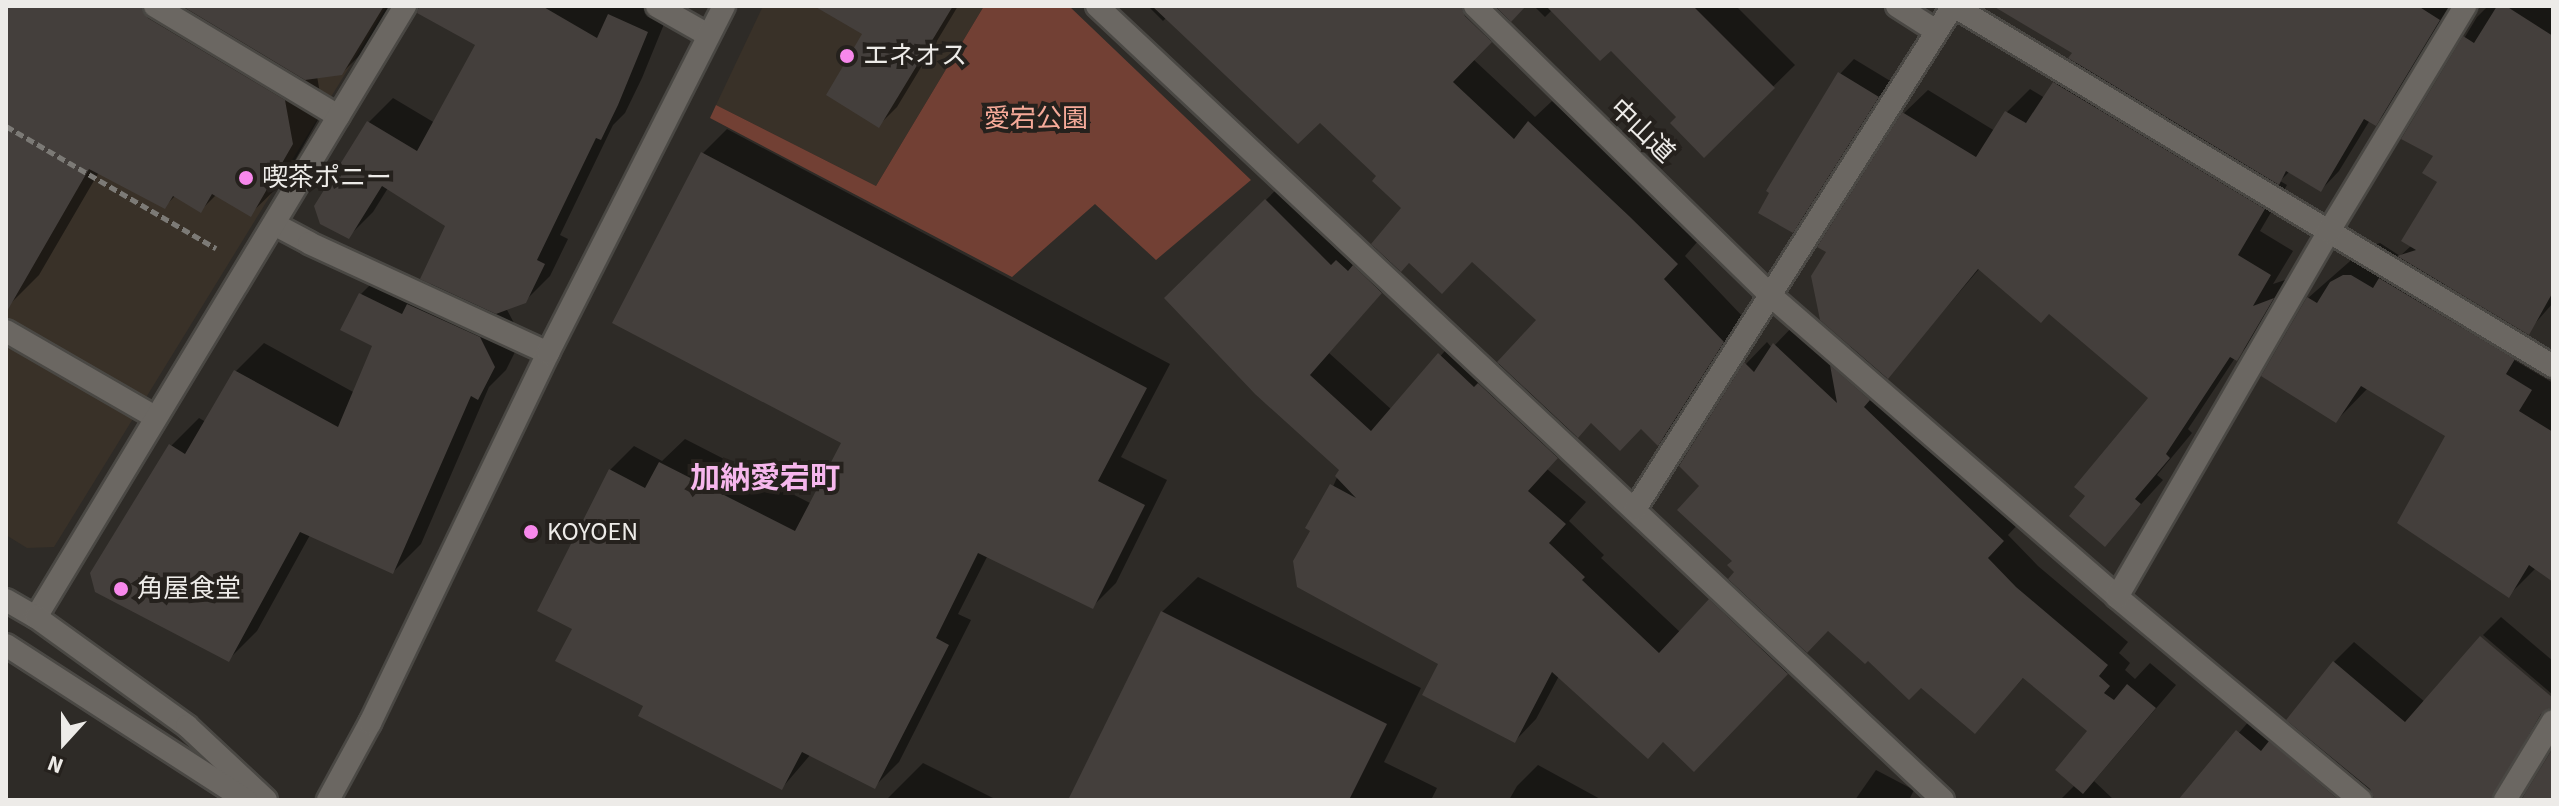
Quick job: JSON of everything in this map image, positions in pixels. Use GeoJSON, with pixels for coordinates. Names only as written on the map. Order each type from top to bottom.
{"type":"FeatureCollection","features":[{"type":"Feature","properties":{"kind":"street"},"geometry":{"type":"LineString","coordinates":[[155,6],[338,116]]}},
{"type":"Feature","properties":{"kind":"street"},"geometry":{"type":"LineString","coordinates":[[36,617],[405,6]]}},
{"type":"Feature","properties":{"kind":"street"},"geometry":{"type":"LineString","coordinates":[[657,6],[708,35]]}},
{"type":"Feature","properties":{"kind":"street"},"geometry":{"type":"LineString","coordinates":[[328,800],[377,709],[548,353],[724,6]]}},
{"type":"Feature","properties":{"kind":"street"},"geometry":{"type":"LineString","coordinates":[[1097,6],[1943,800]]}},
{"type":"Feature","properties":{"kind":"street","name":"中山道"},"geometry":{"type":"LineString","coordinates":[[1475,6],[1770,295],[2117,597],[2361,800]]}},
{"type":"Feature","properties":{"kind":"street"},"geometry":{"type":"LineString","coordinates":[[1897,6],[1936,31]]}},
{"type":"Feature","properties":{"kind":"street"},"geometry":{"type":"LineString","coordinates":[[1635,509],[1953,6],[2553,366]]}},
{"type":"Feature","properties":{"kind":"street"},"geometry":{"type":"LineString","coordinates":[[2117,597],[2329,231],[2465,6]]}},
{"type":"Feature","properties":{"kind":"street"},"geometry":{"type":"LineString","coordinates":[[274,224],[548,353]]}},
{"type":"Feature","properties":{"kind":"street"},"geometry":{"type":"LineString","coordinates":[[6,331],[155,417]]}},
{"type":"Feature","properties":{"kind":"street"},"geometry":{"type":"LineString","coordinates":[[6,600],[36,617],[187,726],[266,800]]}},
{"type":"Feature","properties":{"kind":"street"},"geometry":{"type":"LineString","coordinates":[[6,645],[246,800]]}},
{"type":"Feature","properties":{"kind":"street"},"geometry":{"type":"LineString","coordinates":[[2505,800],[2553,721]]}},
{"type":"Feature","properties":{"kind":"path"},"geometry":{"type":"LineString","coordinates":[[6,126],[248,266]]}},
{"type":"Feature","properties":{"kind":"shaded area"},"geometry":{"type":"Polygon","coordinates":[[[6,6],[387,6],[54,547],[27,548],[6,535],[6,6]]]}},
{"type":"Feature","properties":{"kind":"shaded area","name":"エネオス"},"geometry":{"type":"Polygon","coordinates":[[[763,6],[984,6],[876,186],[716,105],[763,6]]]}},
{"type":"Feature","properties":{"kind":"green space","name":"愛宕公園"},"geometry":{"type":"Polygon","coordinates":[[[984,6],[1069,6],[1251,180],[1156,260],[1095,204],[1012,277],[710,118],[716,105],[876,186],[984,6]]]}},
{"type":"Feature","properties":{"kind":"building"},"geometry":{"type":"Polygon","coordinates":[[[6,6],[141,6],[148,18],[285,100],[293,144],[251,217],[212,194],[201,213],[173,196],[165,209],[89,169],[6,313],[6,6]]]}},
{"type":"Feature","properties":{"kind":"building"},"geometry":{"type":"Polygon","coordinates":[[[182,6],[384,6],[342,75],[305,80],[182,6]]]}},
{"type":"Feature","properties":{"kind":"building"},"geometry":{"type":"Polygon","coordinates":[[[419,6],[542,6],[597,38],[608,14],[648,32],[601,140],[596,138],[537,260],[545,264],[526,303],[496,314],[420,279],[445,226],[382,186],[349,239],[320,224],[314,206],[367,121],[417,151],[475,45],[417,13],[419,6]]]}},
{"type":"Feature","properties":{"kind":"building"},"geometry":{"type":"Polygon","coordinates":[[[814,6],[953,6],[879,128],[826,95],[862,34],[814,6]]]}},
{"type":"Feature","properties":{"kind":"building"},"geometry":{"type":"Polygon","coordinates":[[[1152,6],[1461,6],[1465,16],[1492,42],[1453,82],[1514,139],[1528,121],[1629,216],[1678,264],[1664,279],[1724,342],[1658,446],[1641,429],[1620,451],[1591,423],[1578,438],[1497,362],[1536,320],[1472,262],[1442,294],[1409,263],[1401,272],[1371,244],[1401,208],[1372,181],[1376,176],[1320,123],[1298,144],[1152,6]]]}},
{"type":"Feature","properties":{"kind":"building"},"geometry":{"type":"Polygon","coordinates":[[[1495,6],[1526,6],[1511,22],[1495,6]]]}},
{"type":"Feature","properties":{"kind":"building"},"geometry":{"type":"Polygon","coordinates":[[[1546,6],[1693,6],[1775,88],[1704,158],[1670,123],[1676,117],[1611,51],[1600,61],[1546,6]]]}},
{"type":"Feature","properties":{"kind":"building"},"geometry":{"type":"Polygon","coordinates":[[[1993,6],[2418,6],[2440,20],[2376,126],[2364,119],[2321,192],[2286,171],[2279,185],[2068,58],[2072,53],[1993,6]]]}},
{"type":"Feature","properties":{"kind":"building"},"geometry":{"type":"Polygon","coordinates":[[[2497,6],[2506,6],[2553,36],[2553,292],[2529,335],[2397,256],[2416,250],[2401,241],[2437,182],[2422,173],[2433,156],[2401,139],[2463,36],[2474,43],[2497,6]]]}},
{"type":"Feature","properties":{"kind":"building"},"geometry":{"type":"Polygon","coordinates":[[[1838,72],[1879,97],[1793,233],[1758,213],[1769,193],[1766,191],[1838,72]]]}},
{"type":"Feature","properties":{"kind":"building"},"geometry":{"type":"Polygon","coordinates":[[[2053,82],[2265,209],[2238,255],[2271,275],[2253,306],[2274,298],[2237,361],[2230,357],[2166,454],[2170,458],[2135,499],[2141,504],[2105,547],[2069,516],[2085,496],[2074,487],[2148,398],[2049,314],[2041,323],[1978,269],[1888,379],[1820,320],[1811,276],[1826,252],[1817,247],[1902,112],[1976,157],[2005,111],[2026,123],[2053,82]]]}},
{"type":"Feature","properties":{"kind":"building"},"geometry":{"type":"Polygon","coordinates":[[[701,152],[1147,388],[1098,481],[1145,505],[1093,609],[978,553],[936,638],[949,645],[875,789],[802,752],[782,790],[638,716],[643,706],[555,661],[572,629],[537,611],[609,469],[645,488],[659,462],[795,531],[841,443],[612,323],[701,152]]]}},
{"type":"Feature","properties":{"kind":"building"},"geometry":{"type":"Polygon","coordinates":[[[1265,199],[1331,265],[1336,260],[1348,271],[1353,265],[1382,293],[1310,375],[1371,431],[1438,353],[1474,387],[1478,383],[1558,458],[1528,491],[1566,524],[1549,543],[1585,577],[1582,580],[1659,653],[1709,599],[1788,674],[1694,772],[1663,742],[1648,759],[1552,672],[1515,743],[1422,695],[1438,664],[1297,587],[1293,561],[1310,531],[1305,528],[1330,484],[1356,498],[1335,476],[1339,470],[1255,394],[1164,298],[1265,199]]]}},
{"type":"Feature","properties":{"kind":"building"},"geometry":{"type":"Polygon","coordinates":[[[2343,275],[2351,275],[2373,288],[2379,278],[2515,359],[2506,374],[2532,390],[2519,411],[2553,432],[2553,582],[2529,565],[2509,598],[2397,523],[2445,436],[2361,386],[2336,423],[2261,376],[2307,297],[2317,303],[2330,282],[2343,275]]]}},
{"type":"Feature","properties":{"kind":"building"},"geometry":{"type":"Polygon","coordinates":[[[359,293],[402,314],[407,304],[480,337],[495,367],[478,400],[471,396],[393,574],[300,532],[229,662],[95,592],[90,573],[169,444],[185,454],[234,370],[338,427],[372,346],[340,330],[359,293]]]}},
{"type":"Feature","properties":{"kind":"building"},"geometry":{"type":"Polygon","coordinates":[[[1773,343],[1837,403],[1830,365],[1870,400],[1864,407],[2004,541],[1988,558],[2016,587],[2108,665],[2099,676],[2110,686],[2104,693],[2114,700],[2127,684],[2156,708],[2083,794],[2055,770],[2087,731],[2023,678],[1975,734],[1921,688],[1909,700],[1868,661],[1865,664],[1828,631],[1807,653],[1728,579],[1734,572],[1727,565],[1732,561],[1677,510],[1699,486],[1679,466],[1744,362],[1754,372],[1773,343]]]}},
{"type":"Feature","properties":{"kind":"building"},"geometry":{"type":"Polygon","coordinates":[[[1161,611],[1387,724],[1349,800],[1068,800],[1161,611]]]}},
{"type":"Feature","properties":{"kind":"building"},"geometry":{"type":"Polygon","coordinates":[[[2480,636],[2553,698],[2553,707],[2541,714],[2491,800],[2375,800],[2370,789],[2286,720],[2333,661],[2405,722],[2480,636]]]}},
{"type":"Feature","properties":{"kind":"building"},"geometry":{"type":"Polygon","coordinates":[[[2236,730],[2261,751],[2269,741],[2339,800],[2178,800],[2236,730]]]}},
{"type":"Feature","properties":{"kind":"building"},"geometry":{"type":"Polygon","coordinates":[[[2553,748],[2553,800],[2521,800],[2553,748]]]}},
{"type":"Feature","properties":{"kind":"place","name":"エネオス"},"geometry":{"type":"Point","coordinates":[847,56]}},
{"type":"Feature","properties":{"kind":"place","name":"喫茶ポニー"},"geometry":{"type":"Point","coordinates":[246,178]}},
{"type":"Feature","properties":{"kind":"place","name":"KOYOEN"},"geometry":{"type":"Point","coordinates":[531,532]}},
{"type":"Feature","properties":{"kind":"place","name":"角屋食堂"},"geometry":{"type":"Point","coordinates":[121,589]}},
{"type":"Feature","properties":{"kind":"district","name":"加納愛宕町"},"geometry":{"type":"Point","coordinates":[765,479]}}]}
